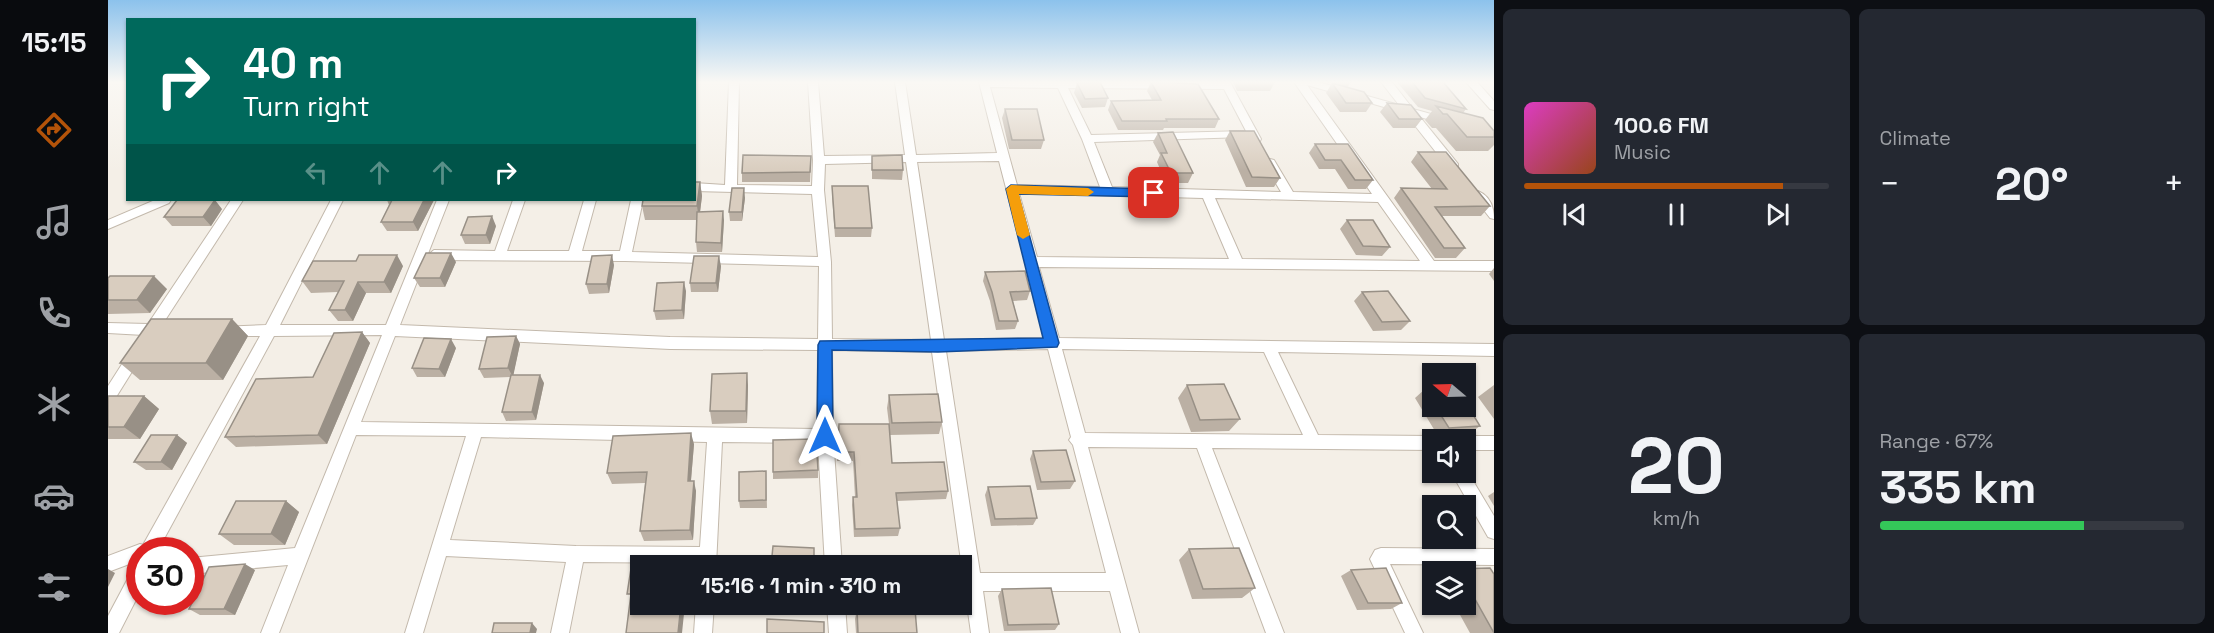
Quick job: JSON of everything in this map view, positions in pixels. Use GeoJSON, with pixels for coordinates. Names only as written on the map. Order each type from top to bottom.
{"type":"FeatureCollection","features":[{"type":"Feature","properties":{"kind":"street"},"geometry":{"type":"LineString","coordinates":[[731,189],[733,112]]}},
{"type":"Feature","properties":{"kind":"street"},"geometry":{"type":"LineString","coordinates":[[815,112],[819,160],[818,190],[825,262],[825,436],[833,555]]}},
{"type":"Feature","properties":{"kind":"street"},"geometry":{"type":"LineString","coordinates":[[904,112],[968,555]]}},
{"type":"Feature","properties":{"kind":"street"},"geometry":{"type":"LineString","coordinates":[[991,112],[1130,633]]}},
{"type":"Feature","properties":{"kind":"street"},"geometry":{"type":"LineString","coordinates":[[1074,112],[1108,193]]}},
{"type":"Feature","properties":{"kind":"street"},"geometry":{"type":"LineString","coordinates":[[1241,112],[1289,195]]}},
{"type":"Feature","properties":{"kind":"street"},"geometry":{"type":"LineString","coordinates":[[1320,112],[1430,266]]}},
{"type":"Feature","properties":{"kind":"street"},"geometry":{"type":"LineString","coordinates":[[1410,112],[1452,123]]}},
{"type":"Feature","properties":{"kind":"street"},"geometry":{"type":"LineString","coordinates":[[1410,112],[1494,215]]}},
{"type":"Feature","properties":{"kind":"street"},"geometry":{"type":"LineString","coordinates":[[1087,139],[1253,133]]}},
{"type":"Feature","properties":{"kind":"street"},"geometry":{"type":"LineString","coordinates":[[819,160],[1003,157]]}},
{"type":"Feature","properties":{"kind":"street"},"geometry":{"type":"LineString","coordinates":[[696,187],[818,190]]}},
{"type":"Feature","properties":{"kind":"street"},"geometry":{"type":"LineString","coordinates":[[1011,189],[1381,198]]}},
{"type":"Feature","properties":{"kind":"street"},"geometry":{"type":"LineString","coordinates":[[1207,194],[1238,264]]}},
{"type":"Feature","properties":{"kind":"street"},"geometry":{"type":"LineString","coordinates":[[108,225],[163,201]]}},
{"type":"Feature","properties":{"kind":"street"},"geometry":{"type":"LineString","coordinates":[[108,398],[236,201]]}},
{"type":"Feature","properties":{"kind":"street"},"geometry":{"type":"LineString","coordinates":[[152,537],[270,331],[336,201]]}},
{"type":"Feature","properties":{"kind":"street"},"geometry":{"type":"LineString","coordinates":[[270,633],[443,201]]}},
{"type":"Feature","properties":{"kind":"street"},"geometry":{"type":"LineString","coordinates":[[499,256],[519,201]]}},
{"type":"Feature","properties":{"kind":"street"},"geometry":{"type":"LineString","coordinates":[[574,256],[590,201]]}},
{"type":"Feature","properties":{"kind":"street"},"geometry":{"type":"LineString","coordinates":[[625,256],[637,201]]}},
{"type":"Feature","properties":{"kind":"street"},"geometry":{"type":"LineString","coordinates":[[108,236],[122,218]]}},
{"type":"Feature","properties":{"kind":"street"},"geometry":{"type":"LineString","coordinates":[[420,255],[625,256],[825,262]]}},
{"type":"Feature","properties":{"kind":"street"},"geometry":{"type":"LineString","coordinates":[[1030,262],[1494,266]]}},
{"type":"Feature","properties":{"kind":"street"},"geometry":{"type":"LineString","coordinates":[[108,328],[176,330]]}},
{"type":"Feature","properties":{"kind":"street"},"geometry":{"type":"LineString","coordinates":[[211,331],[390,330],[670,343],[938,346],[1052,343],[1494,350]]}},
{"type":"Feature","properties":{"kind":"street"},"geometry":{"type":"LineString","coordinates":[[1269,346],[1314,442]]}},
{"type":"Feature","properties":{"kind":"street"},"geometry":{"type":"LineString","coordinates":[[351,428],[476,429],[715,437],[825,436]]}},
{"type":"Feature","properties":{"kind":"street"},"geometry":{"type":"LineString","coordinates":[[414,633],[476,429]]}},
{"type":"Feature","properties":{"kind":"street"},"geometry":{"type":"LineString","coordinates":[[707,555],[715,437]]}},
{"type":"Feature","properties":{"kind":"street"},"geometry":{"type":"LineString","coordinates":[[1077,440],[1422,443]]}},
{"type":"Feature","properties":{"kind":"street"},"geometry":{"type":"LineString","coordinates":[[1202,441],[1275,633]]}},
{"type":"Feature","properties":{"kind":"street"},"geometry":{"type":"LineString","coordinates":[[1476,443],[1494,443]]}},
{"type":"Feature","properties":{"kind":"street"},"geometry":{"type":"LineString","coordinates":[[1466,483],[1494,531]]}},
{"type":"Feature","properties":{"kind":"street"},"geometry":{"type":"LineString","coordinates":[[439,548],[630,556]]}},
{"type":"Feature","properties":{"kind":"street"},"geometry":{"type":"LineString","coordinates":[[560,633],[576,554]]}},
{"type":"Feature","properties":{"kind":"street"},"geometry":{"type":"LineString","coordinates":[[204,565],[300,556]]}},
{"type":"Feature","properties":{"kind":"street"},"geometry":{"type":"LineString","coordinates":[[1414,633],[1378,559],[1381,556],[1494,557]]}},
{"type":"Feature","properties":{"kind":"street"},"geometry":{"type":"LineString","coordinates":[[108,564],[126,557]]}},
{"type":"Feature","properties":{"kind":"street"},"geometry":{"type":"LineString","coordinates":[[980,633],[972,582],[1116,582]]}},
{"type":"Feature","properties":{"kind":"street"},"geometry":{"type":"LineString","coordinates":[[110,633],[126,601]]}},
{"type":"Feature","properties":{"kind":"street"},"geometry":{"type":"LineString","coordinates":[[703,633],[704,615]]}},
{"type":"Feature","properties":{"kind":"street"},"geometry":{"type":"LineString","coordinates":[[837,615],[838,633]]}},
{"type":"Feature","properties":{"kind":"building"},"geometry":{"type":"Polygon","coordinates":[[[1006,112],[1038,112],[1044,140],[1012,140],[1006,112]]]}},
{"type":"Feature","properties":{"kind":"building"},"geometry":{"type":"Polygon","coordinates":[[[1117,112],[1215,112],[1219,119],[1166,119],[1167,121],[1122,121],[1117,112]]]}},
{"type":"Feature","properties":{"kind":"building"},"geometry":{"type":"Polygon","coordinates":[[[1393,112],[1416,112],[1422,119],[1399,119],[1393,112]]]}},
{"type":"Feature","properties":{"kind":"building"},"geometry":{"type":"Polygon","coordinates":[[[1441,112],[1458,112],[1483,118],[1494,131],[1494,137],[1467,137],[1447,114],[1441,112]]]}},
{"type":"Feature","properties":{"kind":"building"},"geometry":{"type":"Polygon","coordinates":[[[1230,131],[1254,131],[1280,178],[1252,177],[1230,131]]]}},
{"type":"Feature","properties":{"kind":"building"},"geometry":{"type":"Polygon","coordinates":[[[1173,132],[1193,173],[1171,173],[1161,153],[1167,153],[1158,133],[1173,132]]]}},
{"type":"Feature","properties":{"kind":"building"},"geometry":{"type":"Polygon","coordinates":[[[1315,144],[1348,144],[1373,180],[1355,180],[1341,160],[1325,160],[1315,144]]]}},
{"type":"Feature","properties":{"kind":"building"},"geometry":{"type":"Polygon","coordinates":[[[1418,152],[1446,152],[1490,206],[1435,207],[1465,248],[1444,248],[1401,188],[1447,189],[1418,152]]]}},
{"type":"Feature","properties":{"kind":"building"},"geometry":{"type":"Polygon","coordinates":[[[743,155],[811,156],[810,172],[742,173],[743,155]]]}},
{"type":"Feature","properties":{"kind":"building"},"geometry":{"type":"Polygon","coordinates":[[[902,155],[903,170],[872,170],[872,156],[902,155]]]}},
{"type":"Feature","properties":{"kind":"building"},"geometry":{"type":"Polygon","coordinates":[[[696,182],[700,182],[697,206],[642,206],[643,201],[696,201],[696,182]]]}},
{"type":"Feature","properties":{"kind":"building"},"geometry":{"type":"Polygon","coordinates":[[[832,186],[868,186],[872,228],[835,228],[832,186]]]}},
{"type":"Feature","properties":{"kind":"building"},"geometry":{"type":"Polygon","coordinates":[[[732,188],[744,188],[742,212],[729,212],[732,188]]]}},
{"type":"Feature","properties":{"kind":"building"},"geometry":{"type":"Polygon","coordinates":[[[176,201],[214,201],[203,217],[164,217],[176,201]]]}},
{"type":"Feature","properties":{"kind":"building"},"geometry":{"type":"Polygon","coordinates":[[[392,201],[424,201],[413,222],[381,222],[392,201]]]}},
{"type":"Feature","properties":{"kind":"building"},"geometry":{"type":"Polygon","coordinates":[[[723,211],[721,243],[696,242],[697,212],[723,211]]]}},
{"type":"Feature","properties":{"kind":"building"},"geometry":{"type":"Polygon","coordinates":[[[492,216],[486,235],[461,235],[468,217],[492,216]]]}},
{"type":"Feature","properties":{"kind":"building"},"geometry":{"type":"Polygon","coordinates":[[[1347,220],[1373,220],[1390,247],[1363,246],[1347,220]]]}},
{"type":"Feature","properties":{"kind":"building"},"geometry":{"type":"Polygon","coordinates":[[[426,253],[451,253],[440,278],[414,278],[426,253]]]}},
{"type":"Feature","properties":{"kind":"building"},"geometry":{"type":"Polygon","coordinates":[[[359,255],[397,255],[384,282],[358,282],[345,310],[329,310],[344,281],[302,281],[313,261],[356,261],[359,255]]]}},
{"type":"Feature","properties":{"kind":"building"},"geometry":{"type":"Polygon","coordinates":[[[612,255],[607,284],[586,284],[592,256],[612,255]]]}},
{"type":"Feature","properties":{"kind":"building"},"geometry":{"type":"Polygon","coordinates":[[[694,256],[719,256],[716,283],[690,283],[694,256]]]}},
{"type":"Feature","properties":{"kind":"building"},"geometry":{"type":"Polygon","coordinates":[[[1025,271],[1030,291],[1010,292],[1018,321],[999,321],[985,272],[1025,271]]]}},
{"type":"Feature","properties":{"kind":"building"},"geometry":{"type":"Polygon","coordinates":[[[110,276],[154,276],[137,300],[108,300],[108,278],[110,276]]]}},
{"type":"Feature","properties":{"kind":"building"},"geometry":{"type":"Polygon","coordinates":[[[684,282],[682,310],[654,311],[657,283],[684,282]]]}},
{"type":"Feature","properties":{"kind":"building"},"geometry":{"type":"Polygon","coordinates":[[[1388,291],[1410,321],[1382,322],[1362,292],[1388,291]]]}},
{"type":"Feature","properties":{"kind":"building"},"geometry":{"type":"Polygon","coordinates":[[[151,319],[232,319],[206,363],[120,363],[151,319]]]}},
{"type":"Feature","properties":{"kind":"building"},"geometry":{"type":"Polygon","coordinates":[[[362,332],[318,435],[225,437],[256,379],[313,377],[334,333],[362,332]]]}},
{"type":"Feature","properties":{"kind":"building"},"geometry":{"type":"Polygon","coordinates":[[[516,336],[508,368],[479,369],[487,337],[516,336]]]}},
{"type":"Feature","properties":{"kind":"building"},"geometry":{"type":"Polygon","coordinates":[[[424,338],[451,339],[439,369],[412,368],[424,338]]]}},
{"type":"Feature","properties":{"kind":"building"},"geometry":{"type":"Polygon","coordinates":[[[747,373],[746,411],[710,411],[712,374],[747,373]]]}},
{"type":"Feature","properties":{"kind":"building"},"geometry":{"type":"Polygon","coordinates":[[[511,375],[540,375],[532,412],[502,412],[511,375]]]}},
{"type":"Feature","properties":{"kind":"building"},"geometry":{"type":"Polygon","coordinates":[[[1224,384],[1240,419],[1200,420],[1187,385],[1224,384]]]}},
{"type":"Feature","properties":{"kind":"building"},"geometry":{"type":"Polygon","coordinates":[[[938,394],[942,422],[892,423],[889,395],[938,394]]]}},
{"type":"Feature","properties":{"kind":"building"},"geometry":{"type":"Polygon","coordinates":[[[108,396],[144,396],[124,427],[108,427],[108,396]]]}},
{"type":"Feature","properties":{"kind":"building"},"geometry":{"type":"Polygon","coordinates":[[[1442,417],[1475,417],[1480,426],[1449,428],[1442,417]]]}},
{"type":"Feature","properties":{"kind":"building"},"geometry":{"type":"Polygon","coordinates":[[[839,424],[889,424],[892,463],[944,462],[948,491],[896,493],[900,528],[855,529],[853,497],[857,497],[854,452],[838,452],[839,424]]]}},
{"type":"Feature","properties":{"kind":"building"},"geometry":{"type":"Polygon","coordinates":[[[691,433],[688,481],[694,481],[690,530],[640,531],[647,472],[607,473],[613,436],[691,433]]]}},
{"type":"Feature","properties":{"kind":"building"},"geometry":{"type":"Polygon","coordinates":[[[151,435],[177,435],[161,462],[134,462],[151,435]]]}},
{"type":"Feature","properties":{"kind":"building"},"geometry":{"type":"Polygon","coordinates":[[[816,439],[818,470],[773,472],[773,440],[816,439]]]}},
{"type":"Feature","properties":{"kind":"building"},"geometry":{"type":"Polygon","coordinates":[[[1066,450],[1075,481],[1041,482],[1033,451],[1066,450]]]}},
{"type":"Feature","properties":{"kind":"building"},"geometry":{"type":"Polygon","coordinates":[[[766,471],[766,500],[739,501],[739,472],[766,471]]]}},
{"type":"Feature","properties":{"kind":"building"},"geometry":{"type":"Polygon","coordinates":[[[1030,486],[1037,518],[995,519],[988,487],[1030,486]]]}},
{"type":"Feature","properties":{"kind":"building"},"geometry":{"type":"Polygon","coordinates":[[[236,501],[286,501],[271,534],[219,534],[236,501]]]}},
{"type":"Feature","properties":{"kind":"building"},"geometry":{"type":"Polygon","coordinates":[[[773,546],[814,548],[814,555],[772,555],[773,546]]]}},
{"type":"Feature","properties":{"kind":"building"},"geometry":{"type":"Polygon","coordinates":[[[1239,548],[1255,588],[1203,589],[1189,549],[1239,548]]]}},
{"type":"Feature","properties":{"kind":"building"},"geometry":{"type":"Polygon","coordinates":[[[245,564],[224,609],[204,609],[204,578],[209,567],[245,564]]]}},
{"type":"Feature","properties":{"kind":"building"},"geometry":{"type":"Polygon","coordinates":[[[1386,568],[1402,603],[1368,603],[1351,570],[1386,568]]]}},
{"type":"Feature","properties":{"kind":"building"},"geometry":{"type":"Polygon","coordinates":[[[1476,568],[1490,568],[1494,574],[1494,633],[1476,601],[1476,568]]]}},
{"type":"Feature","properties":{"kind":"building"},"geometry":{"type":"Polygon","coordinates":[[[630,575],[630,594],[627,594],[630,575]]]}},
{"type":"Feature","properties":{"kind":"building"},"geometry":{"type":"Polygon","coordinates":[[[1051,588],[1059,624],[1008,625],[1002,589],[1051,588]]]}},
{"type":"Feature","properties":{"kind":"building"},"geometry":{"type":"Polygon","coordinates":[[[630,602],[630,615],[680,615],[678,633],[626,633],[630,602]]]}},
{"type":"Feature","properties":{"kind":"building"},"geometry":{"type":"Polygon","coordinates":[[[857,615],[916,615],[917,633],[858,633],[857,615]]]}},
{"type":"Feature","properties":{"kind":"building"},"geometry":{"type":"Polygon","coordinates":[[[767,619],[824,622],[824,633],[767,633],[767,619]]]}},
{"type":"Feature","properties":{"kind":"building"},"geometry":{"type":"Polygon","coordinates":[[[494,623],[532,623],[530,633],[492,633],[494,623]]]}},
{"type":"Feature","properties":{"kind":"slow traffic"},"geometry":{"type":"LineString","coordinates":[[1023,235],[1011,189],[1088,192]]}},
{"type":"Feature","properties":{"kind":"route"},"geometry":{"type":"LineString","coordinates":[[825,436],[825,345],[938,346],[1052,343],[1011,189],[1154,193]]}}]}
